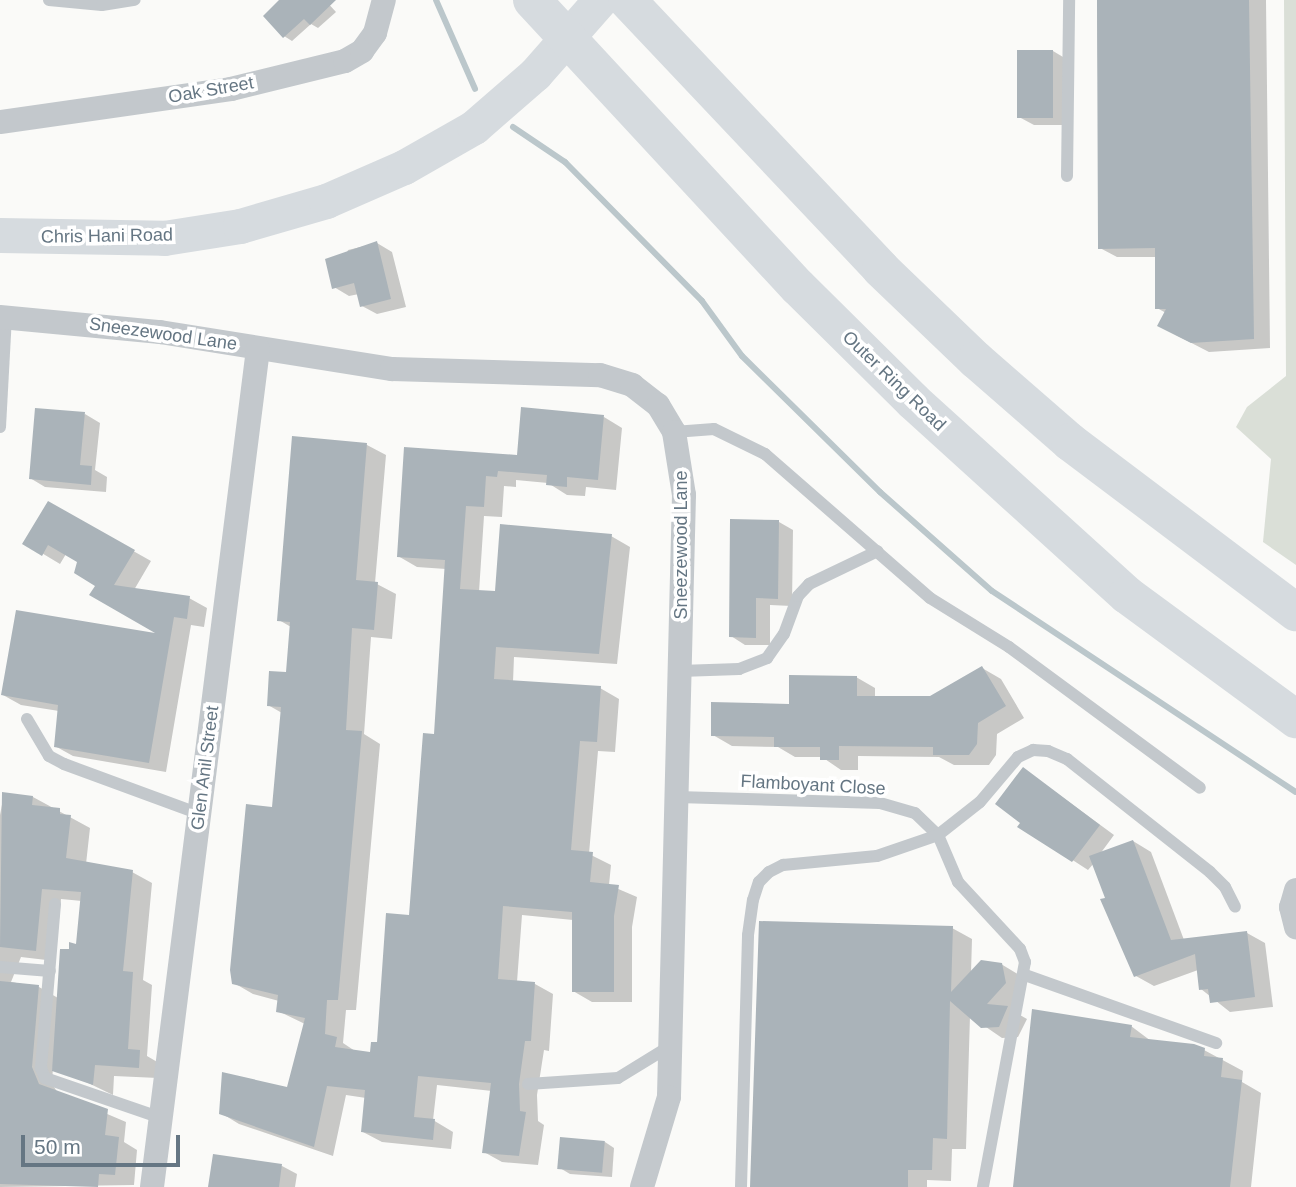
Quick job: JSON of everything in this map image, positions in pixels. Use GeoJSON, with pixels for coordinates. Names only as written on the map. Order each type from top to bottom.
{"type":"FeatureCollection","features":[{"type":"Feature","properties":{"kind":"highway"},"geometry":{"type":"LineString","coordinates":[[626,0],[881,270],[976,360],[1070,443],[1296,611]]}},
{"type":"Feature","properties":{"kind":"highway","name":"Outer Ring Road"},"geometry":{"type":"LineString","coordinates":[[534,2],[797,287],[988,471],[1127,595],[1296,719]]}},
{"type":"Feature","properties":{"kind":"street","name":"Oak Street"},"geometry":{"type":"LineString","coordinates":[[0,122],[231,89],[345,61],[362,51],[375,33],[384,0]]}},
{"type":"Feature","properties":{"kind":"street","name":"Chris Hani Road"},"geometry":{"type":"LineString","coordinates":[[0,235],[164,238],[240,226],[326,201],[404,167],[474,127],[535,74],[600,0]]}},
{"type":"Feature","properties":{"kind":"street","name":"Sneezewood Lane"},"geometry":{"type":"LineString","coordinates":[[3,317],[160,332],[258,349],[444,373],[600,375],[632,385],[658,405],[674,432],[684,495],[670,1046],[664,1125],[647,1182]]}},
{"type":"Feature","properties":{"kind":"street","name":"Glen Anil Street"},"geometry":{"type":"LineString","coordinates":[[152,1187],[258,349]]}},
{"type":"Feature","properties":{"kind":"street"},"geometry":{"type":"LineString","coordinates":[[1296,890],[1291,907],[1296,927]]}},
{"type":"Feature","properties":{"kind":"lane"},"geometry":{"type":"LineString","coordinates":[[50,0],[102,5],[135,0]]}},
{"type":"Feature","properties":{"kind":"lane"},"geometry":{"type":"LineString","coordinates":[[1068,176],[1069,0]]}},
{"type":"Feature","properties":{"kind":"lane"},"geometry":{"type":"LineString","coordinates":[[0,427],[3,317]]}},
{"type":"Feature","properties":{"kind":"lane"},"geometry":{"type":"LineString","coordinates":[[674,432],[714,429],[765,454],[930,598],[1009,647],[1199,788]]}},
{"type":"Feature","properties":{"kind":"lane"},"geometry":{"type":"LineString","coordinates":[[680,671],[739,669],[767,658],[809,584],[878,551]]}},
{"type":"Feature","properties":{"kind":"lane"},"geometry":{"type":"LineString","coordinates":[[27,719],[49,756],[200,814]]}},
{"type":"Feature","properties":{"kind":"lane"},"geometry":{"type":"LineString","coordinates":[[741,1187],[748,935],[758,882],[783,865],[877,856],[938,835],[980,802],[1018,757],[1033,750],[1048,751],[1067,759],[1210,872],[1225,887],[1235,907]]}},
{"type":"Feature","properties":{"kind":"lane","name":"Flamboyant Close"},"geometry":{"type":"LineString","coordinates":[[677,797],[880,803],[915,813],[938,835]]}},
{"type":"Feature","properties":{"kind":"lane"},"geometry":{"type":"LineString","coordinates":[[938,835],[958,882],[1020,949],[1025,975],[983,1187]]}},
{"type":"Feature","properties":{"kind":"lane"},"geometry":{"type":"LineString","coordinates":[[55,904],[41,1068],[45,1078],[161,1118]]}},
{"type":"Feature","properties":{"kind":"lane"},"geometry":{"type":"LineString","coordinates":[[0,967],[50,971]]}},
{"type":"Feature","properties":{"kind":"lane"},"geometry":{"type":"LineString","coordinates":[[1025,975],[1216,1044]]}},
{"type":"Feature","properties":{"kind":"lane"},"geometry":{"type":"LineString","coordinates":[[528,1084],[618,1078],[670,1046]]}},
{"type":"Feature","properties":{"kind":"shaded area"},"geometry":{"type":"Polygon","coordinates":[[[1284,0],[1296,0],[1296,565],[1263,542],[1271,459],[1236,427],[1247,407],[1286,376],[1284,0]]]}},
{"type":"Feature","properties":{"kind":"building"},"geometry":{"type":"Polygon","coordinates":[[[279,0],[336,0],[310,25],[304,19],[283,38],[263,16],[279,0]]]}},
{"type":"Feature","properties":{"kind":"building"},"geometry":{"type":"Polygon","coordinates":[[[1097,0],[1249,0],[1254,339],[1191,343],[1157,326],[1166,309],[1155,309],[1155,248],[1098,249],[1097,0]]]}},
{"type":"Feature","properties":{"kind":"building"},"geometry":{"type":"Polygon","coordinates":[[[1017,50],[1053,50],[1053,118],[1017,118],[1017,50]]]}},
{"type":"Feature","properties":{"kind":"building"},"geometry":{"type":"Polygon","coordinates":[[[377,241],[391,299],[360,307],[354,283],[332,289],[325,259],[377,241]]]}},
{"type":"Feature","properties":{"kind":"building"},"geometry":{"type":"Polygon","coordinates":[[[521,407],[604,415],[598,480],[567,477],[567,487],[546,485],[547,475],[498,471],[497,477],[486,476],[484,507],[466,506],[460,589],[495,591],[500,524],[612,534],[599,654],[496,647],[494,679],[601,686],[597,742],[580,741],[571,850],[593,852],[590,882],[619,885],[614,916],[614,992],[572,992],[572,912],[503,906],[498,979],[535,982],[531,1041],[525,1041],[519,1084],[520,1111],[526,1112],[519,1156],[482,1153],[491,1083],[418,1076],[414,1117],[435,1119],[433,1140],[361,1132],[365,1090],[327,1086],[314,1147],[219,1114],[222,1072],[287,1087],[305,1018],[276,1012],[278,995],[232,984],[230,970],[246,804],[272,807],[281,707],[267,706],[269,671],[286,672],[290,622],[277,621],[292,436],[367,443],[356,580],[378,582],[374,630],[352,628],[346,730],[362,731],[338,1000],[327,1000],[325,1034],[337,1037],[335,1047],[370,1052],[371,1042],[377,1042],[386,913],[409,915],[423,733],[434,734],[445,560],[397,557],[404,447],[517,455],[521,407]]]}},
{"type":"Feature","properties":{"kind":"building"},"geometry":{"type":"Polygon","coordinates":[[[35,408],[85,412],[80,465],[92,466],[91,485],[29,479],[35,408]]]}},
{"type":"Feature","properties":{"kind":"building"},"geometry":{"type":"Polygon","coordinates":[[[48,501],[135,550],[114,585],[190,596],[187,619],[174,617],[149,763],[54,747],[58,705],[1,695],[16,610],[155,633],[89,595],[95,586],[74,573],[77,562],[48,545],[42,556],[22,544],[48,501]]]}},
{"type":"Feature","properties":{"kind":"building"},"geometry":{"type":"Polygon","coordinates":[[[730,519],[779,520],[778,599],[756,598],[756,638],[729,637],[730,519]]]}},
{"type":"Feature","properties":{"kind":"building"},"geometry":{"type":"Polygon","coordinates":[[[982,666],[1006,706],[978,723],[977,744],[969,755],[933,755],[933,747],[839,746],[839,760],[820,760],[820,747],[774,747],[774,737],[711,736],[711,702],[789,704],[789,675],[857,676],[857,696],[930,696],[982,666]]]}},
{"type":"Feature","properties":{"kind":"building"},"geometry":{"type":"Polygon","coordinates":[[[1023,767],[1100,825],[1072,862],[1017,827],[1020,823],[995,804],[1023,767]]]}},
{"type":"Feature","properties":{"kind":"building"},"geometry":{"type":"Polygon","coordinates":[[[2,792],[33,796],[32,805],[60,808],[60,814],[71,815],[66,858],[133,870],[123,971],[133,972],[128,1049],[140,1050],[139,1068],[95,1065],[93,1085],[52,1071],[60,949],[69,949],[69,942],[76,944],[81,892],[42,889],[36,951],[0,947],[2,792]]]}},
{"type":"Feature","properties":{"kind":"building"},"geometry":{"type":"Polygon","coordinates":[[[1133,840],[1171,940],[1247,931],[1255,997],[1210,1003],[1208,989],[1199,990],[1195,954],[1134,977],[1100,899],[1105,898],[1089,856],[1133,840]]]}},
{"type":"Feature","properties":{"kind":"building"},"geometry":{"type":"Polygon","coordinates":[[[759,921],[953,926],[951,992],[981,960],[1002,963],[1006,983],[987,1004],[1008,1006],[999,1027],[981,1028],[950,1001],[947,1139],[933,1138],[932,1170],[908,1170],[908,1187],[750,1187],[759,921]]]}},
{"type":"Feature","properties":{"kind":"building"},"geometry":{"type":"Polygon","coordinates":[[[0,981],[39,985],[32,1067],[39,1084],[108,1109],[105,1135],[119,1137],[115,1175],[99,1174],[98,1187],[0,1184],[0,981]]]}},
{"type":"Feature","properties":{"kind":"building"},"geometry":{"type":"Polygon","coordinates":[[[1032,1009],[1132,1025],[1130,1037],[1194,1044],[1205,1048],[1204,1056],[1223,1058],[1221,1077],[1242,1080],[1230,1187],[1013,1187],[1032,1009]]]}},
{"type":"Feature","properties":{"kind":"building"},"geometry":{"type":"Polygon","coordinates":[[[560,1137],[605,1141],[602,1173],[557,1169],[560,1137]]]}},
{"type":"Feature","properties":{"kind":"building"},"geometry":{"type":"Polygon","coordinates":[[[213,1154],[282,1164],[279,1187],[208,1187],[213,1154]]]}},
{"type":"Feature","properties":{"kind":"waterway"},"geometry":{"type":"LineString","coordinates":[[436,0],[475,89]]}},
{"type":"Feature","properties":{"kind":"waterway"},"geometry":{"type":"LineString","coordinates":[[513,127],[565,162],[702,301],[742,356],[880,492],[992,591],[1296,792]]}}]}
